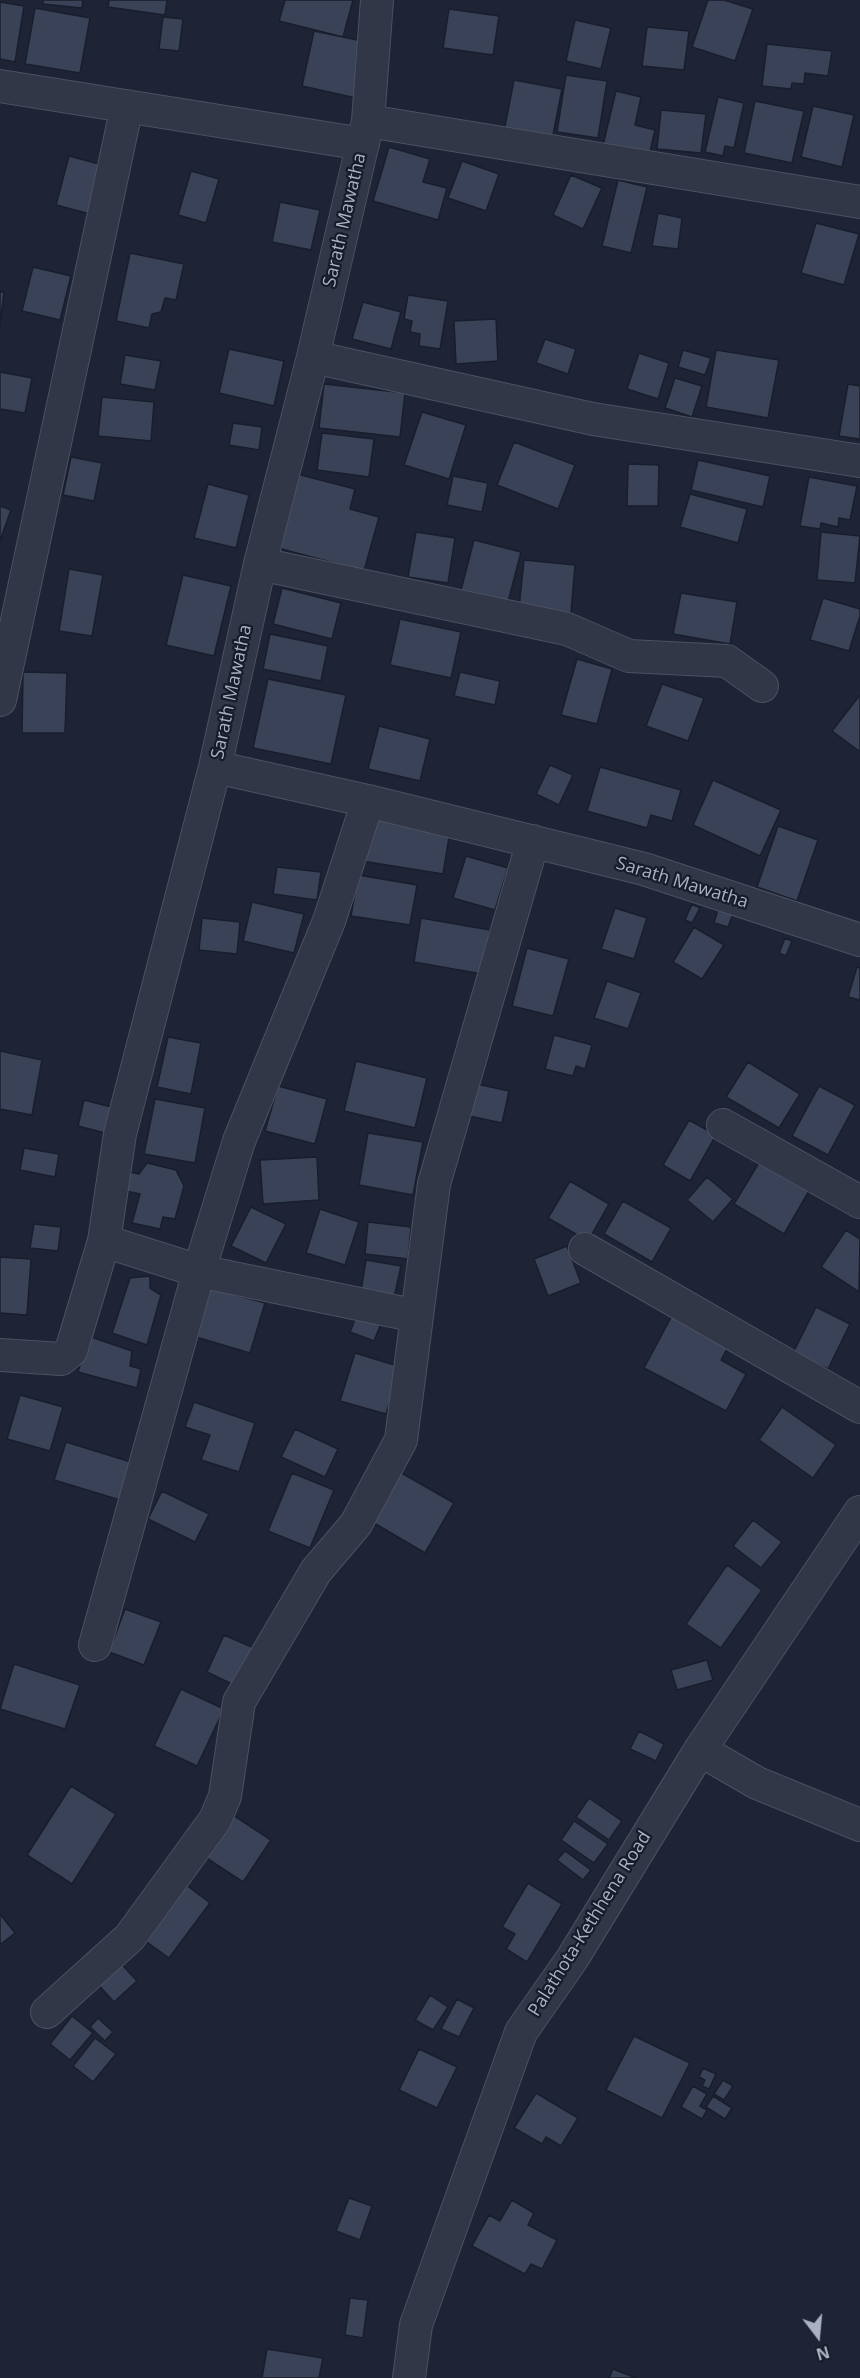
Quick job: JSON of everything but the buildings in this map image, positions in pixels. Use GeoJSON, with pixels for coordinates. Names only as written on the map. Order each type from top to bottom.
{"type":"FeatureCollection","features":[{"type":"Feature","properties":{"kind":"street","name":"Sarath Mawatha"},"geometry":{"type":"LineString","coordinates":[[377,0],[366,133],[313,357],[260,564],[215,767],[368,801],[644,869],[860,940]]}},
{"type":"Feature","properties":{"kind":"street"},"geometry":{"type":"LineString","coordinates":[[0,86],[127,106],[366,133],[860,202]]}},
{"type":"Feature","properties":{"kind":"street"},"geometry":{"type":"LineString","coordinates":[[0,700],[127,106]]}},
{"type":"Feature","properties":{"kind":"street"},"geometry":{"type":"LineString","coordinates":[[313,357],[593,419],[860,461]]}},
{"type":"Feature","properties":{"kind":"street"},"geometry":{"type":"LineString","coordinates":[[260,564],[567,629],[629,656],[727,661],[762,686]]}},
{"type":"Feature","properties":{"kind":"street"},"geometry":{"type":"LineString","coordinates":[[0,1355],[61,1359],[71,1351],[104,1241],[120,1134],[215,767]]}},
{"type":"Feature","properties":{"kind":"street"},"geometry":{"type":"LineString","coordinates":[[95,1645],[239,1141],[330,921],[368,801]]}},
{"type":"Feature","properties":{"kind":"street"},"geometry":{"type":"LineString","coordinates":[[46,2012],[129,1937],[215,1820],[225,1796],[238,1702],[316,1570],[356,1524],[401,1440],[434,1184],[533,841]]}},
{"type":"Feature","properties":{"kind":"street"},"geometry":{"type":"LineString","coordinates":[[723,1125],[860,1202]]}},
{"type":"Feature","properties":{"kind":"street"},"geometry":{"type":"LineString","coordinates":[[104,1241],[200,1271],[417,1316]]}},
{"type":"Feature","properties":{"kind":"street"},"geometry":{"type":"LineString","coordinates":[[585,1249],[860,1407]]}},
{"type":"Feature","properties":{"kind":"street","name":"Palathota-Kethhena Road"},"geometry":{"type":"LineString","coordinates":[[409,2378],[416,2325],[521,2032],[572,1959],[700,1750],[860,1512]]}},
{"type":"Feature","properties":{"kind":"street"},"geometry":{"type":"LineString","coordinates":[[700,1750],[757,1783],[860,1825]]}}]}
